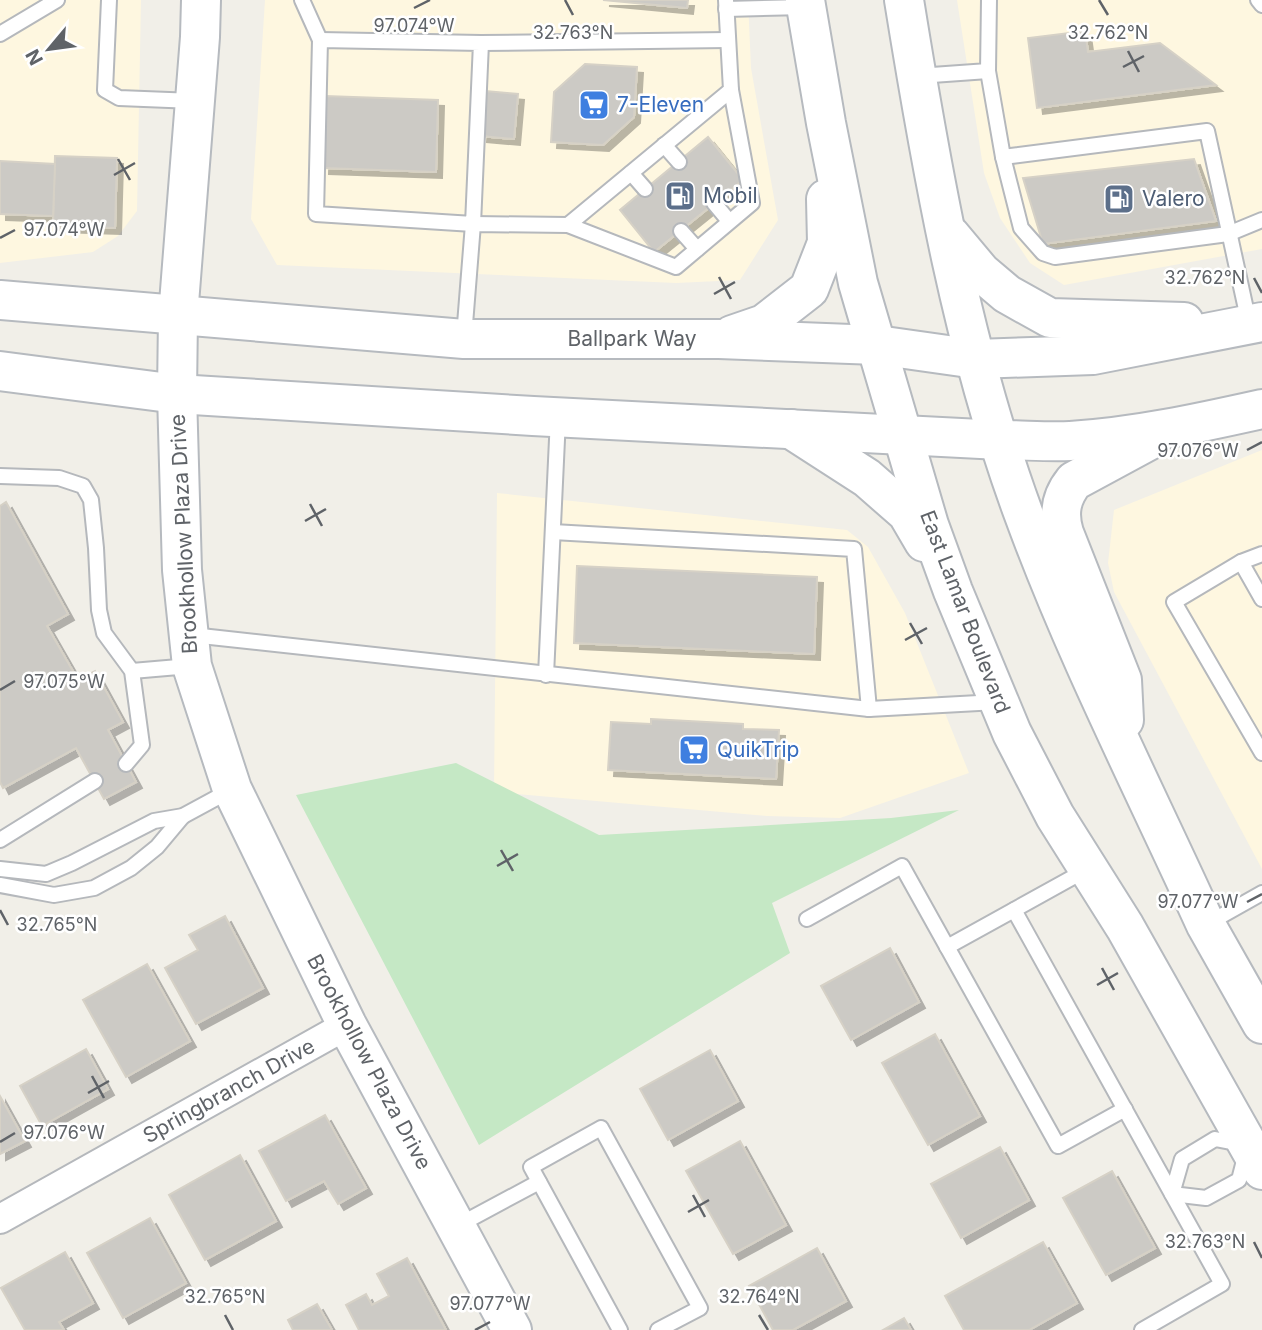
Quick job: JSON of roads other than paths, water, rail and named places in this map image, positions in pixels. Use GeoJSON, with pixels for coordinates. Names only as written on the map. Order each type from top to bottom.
{"type":"FeatureCollection","features":[{"type":"Feature","properties":{"kind":"main road","name":"Brookhollow Plaza Drive"},"geometry":{"type":"LineString","coordinates":[[201,0],[178,316],[177,394],[182,570],[189,650],[232,789],[347,1025],[512,1330]]}},
{"type":"Feature","properties":{"kind":"main road"},"geometry":{"type":"LineString","coordinates":[[904,0],[945,229],[976,359],[1023,514],[1062,610],[1206,925],[1262,1024]]}},
{"type":"Feature","properties":{"kind":"main road","name":"East Lamar Boulevard"},"geometry":{"type":"LineString","coordinates":[[805,3],[825,123],[858,283],[929,525],[953,591],[999,702],[1055,816],[1136,945],[1257,1151]]}},
{"type":"Feature","properties":{"kind":"main road"},"geometry":{"type":"LineString","coordinates":[[719,339],[764,324],[808,289],[827,243],[825,123]]}},
{"type":"Feature","properties":{"kind":"main road"},"geometry":{"type":"LineString","coordinates":[[945,229],[981,272],[1007,293],[1050,318],[1255,323]]}},
{"type":"Feature","properties":{"kind":"main road","name":"Ballpark Way"},"geometry":{"type":"LineString","coordinates":[[0,300],[464,339],[719,339],[877,345],[976,359],[1094,355],[1255,323]]}},
{"type":"Feature","properties":{"kind":"main road"},"geometry":{"type":"LineString","coordinates":[[0,371],[177,394],[1000,440],[1068,441],[1176,427],[1262,410]]}},
{"type":"Feature","properties":{"kind":"main road"},"geometry":{"type":"LineString","coordinates":[[1124,747],[1122,680],[1064,533],[1060,511],[1067,490],[1083,474],[1176,427]]}},
{"type":"Feature","properties":{"kind":"main road"},"geometry":{"type":"LineString","coordinates":[[789,428],[867,478],[907,513],[953,591]]}},
{"type":"Feature","properties":{"kind":"street","name":"Springbranch Drive"},"geometry":{"type":"LineString","coordinates":[[0,1219],[347,1025]]}},
{"type":"Feature","properties":{"kind":"lane"},"geometry":{"type":"LineString","coordinates":[[0,34],[57,0]]}},
{"type":"Feature","properties":{"kind":"lane"},"geometry":{"type":"LineString","coordinates":[[109,0],[105,90],[119,98],[195,101]]}},
{"type":"Feature","properties":{"kind":"lane"},"geometry":{"type":"LineString","coordinates":[[302,0],[320,40],[316,214],[473,224],[568,225],[676,267],[752,203],[731,90],[726,4],[805,3]]}},
{"type":"Feature","properties":{"kind":"lane"},"geometry":{"type":"LineString","coordinates":[[989,0],[988,71],[1003,158],[1021,228],[1043,253],[1055,257],[1228,234],[1262,220]]}},
{"type":"Feature","properties":{"kind":"lane"},"geometry":{"type":"LineString","coordinates":[[1258,0],[1262,5]]}},
{"type":"Feature","properties":{"kind":"lane"},"geometry":{"type":"LineString","coordinates":[[320,40],[481,43],[728,40]]}},
{"type":"Feature","properties":{"kind":"lane"},"geometry":{"type":"LineString","coordinates":[[464,339],[473,224],[481,43]]}},
{"type":"Feature","properties":{"kind":"lane"},"geometry":{"type":"LineString","coordinates":[[916,76],[988,71]]}},
{"type":"Feature","properties":{"kind":"lane"},"geometry":{"type":"LineString","coordinates":[[568,225],[731,90]]}},
{"type":"Feature","properties":{"kind":"lane"},"geometry":{"type":"LineString","coordinates":[[1003,158],[1207,131],[1228,234],[1255,323]]}},
{"type":"Feature","properties":{"kind":"lane"},"geometry":{"type":"LineString","coordinates":[[664,145],[679,162]]}},
{"type":"Feature","properties":{"kind":"lane"},"geometry":{"type":"LineString","coordinates":[[631,173],[645,189]]}},
{"type":"Feature","properties":{"kind":"lane"},"geometry":{"type":"LineString","coordinates":[[714,203],[729,220]]}},
{"type":"Feature","properties":{"kind":"lane"},"geometry":{"type":"LineString","coordinates":[[681,231],[697,249]]}},
{"type":"Feature","properties":{"kind":"lane"},"geometry":{"type":"LineString","coordinates":[[547,675],[558,417]]}},
{"type":"Feature","properties":{"kind":"lane"},"geometry":{"type":"LineString","coordinates":[[0,477],[59,478],[83,486],[91,500],[99,610],[104,633],[132,671],[142,745],[126,764]]}},
{"type":"Feature","properties":{"kind":"lane"},"geometry":{"type":"LineString","coordinates":[[552,532],[853,549],[869,709]]}},
{"type":"Feature","properties":{"kind":"lane"},"geometry":{"type":"LineString","coordinates":[[1262,554],[1241,562],[1174,602],[1262,753]]}},
{"type":"Feature","properties":{"kind":"lane"},"geometry":{"type":"LineString","coordinates":[[1241,562],[1262,599]]}},
{"type":"Feature","properties":{"kind":"lane"},"geometry":{"type":"LineString","coordinates":[[132,671],[189,650],[547,675],[869,709],[999,702]]}},
{"type":"Feature","properties":{"kind":"lane"},"geometry":{"type":"LineString","coordinates":[[0,840],[95,782]]}},
{"type":"Feature","properties":{"kind":"lane"},"geometry":{"type":"LineString","coordinates":[[0,869],[46,874],[154,821],[183,816],[232,789]]}},
{"type":"Feature","properties":{"kind":"lane"},"geometry":{"type":"LineString","coordinates":[[0,885],[54,895],[94,888],[131,868],[157,847],[183,816]]}},
{"type":"Feature","properties":{"kind":"lane"},"geometry":{"type":"LineString","coordinates":[[807,919],[902,866],[1058,1146],[1125,1109]]}},
{"type":"Feature","properties":{"kind":"lane"},"geometry":{"type":"LineString","coordinates":[[947,947],[1088,870]]}},
{"type":"Feature","properties":{"kind":"lane"},"geometry":{"type":"LineString","coordinates":[[1206,925],[1262,893]]}},
{"type":"Feature","properties":{"kind":"lane"},"geometry":{"type":"LineString","coordinates":[[1014,910],[1222,1284],[1142,1330]]}},
{"type":"Feature","properties":{"kind":"lane"},"geometry":{"type":"LineString","coordinates":[[620,1330],[531,1167],[601,1128],[699,1308],[659,1330]]}},
{"type":"Feature","properties":{"kind":"lane"},"geometry":{"type":"LineString","coordinates":[[1215,1139],[1257,1151],[1239,1180],[1206,1198],[1172,1194],[1181,1159],[1215,1139]]}},
{"type":"Feature","properties":{"kind":"lane"},"geometry":{"type":"LineString","coordinates":[[456,1227],[539,1182]]}},
{"type":"Feature","properties":{"kind":"place","name":"7-Eleven"},"geometry":{"type":"Point","coordinates":[594,105]}},
{"type":"Feature","properties":{"kind":"place","name":"Mobil"},"geometry":{"type":"Point","coordinates":[680,196]}},
{"type":"Feature","properties":{"kind":"place","name":"Valero"},"geometry":{"type":"Point","coordinates":[1119,199]}},
{"type":"Feature","properties":{"kind":"place","name":"QuikTrip"},"geometry":{"type":"Point","coordinates":[694,750]}}]}
